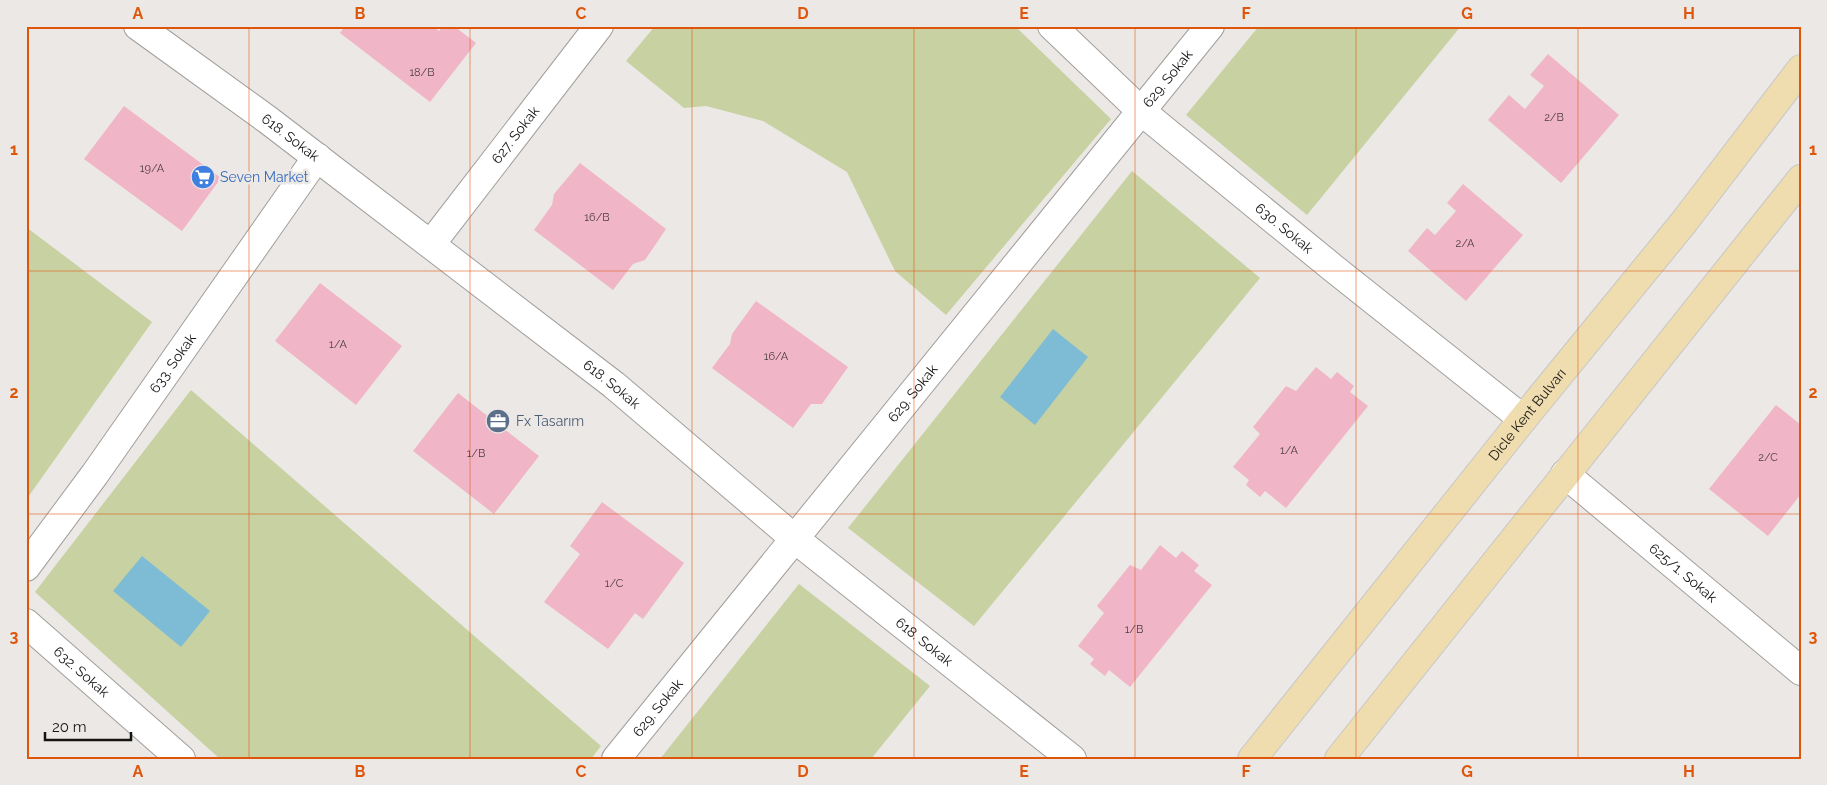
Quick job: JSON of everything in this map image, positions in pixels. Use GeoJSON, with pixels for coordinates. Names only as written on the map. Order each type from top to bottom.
{"type":"FeatureCollection","features":[{"type":"Feature","properties":{"kind":"main road","name":"Dicle Kent Bulvarı"},"geometry":{"type":"LineString","coordinates":[[1252,759],[1523,419],[1684,222],[1801,69]]}},
{"type":"Feature","properties":{"kind":"main road"},"geometry":{"type":"LineString","coordinates":[[1339,759],[1801,179]]}},
{"type":"Feature","properties":{"kind":"street","name":"618. Sokak"},"geometry":{"type":"LineString","coordinates":[[138,26],[268,120],[614,385],[795,538],[1072,759]]}},
{"type":"Feature","properties":{"kind":"street","name":"627. Sokak"},"geometry":{"type":"LineString","coordinates":[[431,244],[599,26]]}},
{"type":"Feature","properties":{"kind":"street","name":"630. Sokak"},"geometry":{"type":"LineString","coordinates":[[1052,26],[1141,111],[1318,256],[1523,419]]}},
{"type":"Feature","properties":{"kind":"street","name":"629. Sokak"},"geometry":{"type":"LineString","coordinates":[[616,759],[1210,26]]}},
{"type":"Feature","properties":{"kind":"street","name":"633. Sokak"},"geometry":{"type":"LineString","coordinates":[[26,567],[95,474],[317,157]]}},
{"type":"Feature","properties":{"kind":"street","name":"625/1. Sokak"},"geometry":{"type":"LineString","coordinates":[[1565,474],[1801,671]]}},
{"type":"Feature","properties":{"kind":"street","name":"632. Sokak"},"geometry":{"type":"LineString","coordinates":[[26,623],[181,759]]}},
{"type":"Feature","properties":{"kind":"green space"},"geometry":{"type":"Polygon","coordinates":[[[655,26],[1015,26],[1111,119],[946,315],[895,271],[847,172],[763,121],[706,106],[684,108],[626,61],[655,26]]]}},
{"type":"Feature","properties":{"kind":"green space"},"geometry":{"type":"Polygon","coordinates":[[[1259,26],[1461,26],[1307,215],[1186,115],[1259,26]]]}},
{"type":"Feature","properties":{"kind":"green space"},"geometry":{"type":"Polygon","coordinates":[[[1132,171],[1260,278],[974,626],[848,528],[1132,171]]]}},
{"type":"Feature","properties":{"kind":"green space"},"geometry":{"type":"Polygon","coordinates":[[[26,227],[152,322],[26,500],[26,227]]]}},
{"type":"Feature","properties":{"kind":"green space"},"geometry":{"type":"Polygon","coordinates":[[[191,390],[601,746],[591,759],[220,759],[35,592],[191,390]]]}},
{"type":"Feature","properties":{"kind":"green space"},"geometry":{"type":"Polygon","coordinates":[[[799,584],[930,686],[871,759],[660,759],[799,584]]]}},
{"type":"Feature","properties":{"kind":"water"},"geometry":{"type":"Polygon","coordinates":[[[1053,329],[1088,357],[1035,425],[1000,397],[1053,329]]]}},
{"type":"Feature","properties":{"kind":"water"},"geometry":{"type":"Polygon","coordinates":[[[142,556],[210,611],[181,647],[113,591],[142,556]]]}},
{"type":"Feature","properties":{"kind":"building"},"geometry":{"type":"Polygon","coordinates":[[[345,26],[433,26],[439,31],[443,26],[454,26],[476,43],[430,102],[340,33],[345,26]]]}},
{"type":"Feature","properties":{"kind":"building"},"geometry":{"type":"Polygon","coordinates":[[[1548,54],[1619,115],[1561,183],[1488,120],[1509,95],[1525,109],[1544,86],[1530,75],[1548,54]]]}},
{"type":"Feature","properties":{"kind":"building"},"geometry":{"type":"Polygon","coordinates":[[[124,106],[221,178],[182,231],[84,159],[124,106]]]}},
{"type":"Feature","properties":{"kind":"building"},"geometry":{"type":"Polygon","coordinates":[[[580,163],[666,229],[645,260],[633,264],[613,290],[534,230],[552,205],[554,194],[580,163]]]}},
{"type":"Feature","properties":{"kind":"building"},"geometry":{"type":"Polygon","coordinates":[[[1463,184],[1523,235],[1466,301],[1408,251],[1427,228],[1435,235],[1456,211],[1447,203],[1463,184]]]}},
{"type":"Feature","properties":{"kind":"building"},"geometry":{"type":"Polygon","coordinates":[[[320,283],[402,346],[356,405],[275,341],[320,283]]]}},
{"type":"Feature","properties":{"kind":"building"},"geometry":{"type":"Polygon","coordinates":[[[756,301],[848,367],[822,404],[811,404],[793,428],[712,368],[730,344],[732,334],[756,301]]]}},
{"type":"Feature","properties":{"kind":"building"},"geometry":{"type":"Polygon","coordinates":[[[1316,367],[1331,379],[1337,372],[1354,386],[1350,392],[1368,406],[1286,508],[1265,491],[1260,497],[1246,485],[1249,480],[1233,467],[1260,434],[1253,427],[1286,386],[1296,391],[1316,367]]]}},
{"type":"Feature","properties":{"kind":"building"},"geometry":{"type":"Polygon","coordinates":[[[458,393],[539,456],[494,514],[413,451],[458,393]]]}},
{"type":"Feature","properties":{"kind":"building"},"geometry":{"type":"Polygon","coordinates":[[[1776,405],[1801,425],[1801,494],[1768,536],[1709,489],[1776,405]]]}},
{"type":"Feature","properties":{"kind":"building"},"geometry":{"type":"Polygon","coordinates":[[[602,502],[684,563],[643,619],[635,613],[608,649],[544,602],[580,554],[570,546],[602,502]]]}},
{"type":"Feature","properties":{"kind":"building"},"geometry":{"type":"Polygon","coordinates":[[[1160,545],[1176,558],[1182,551],[1199,565],[1194,571],[1212,585],[1130,687],[1109,670],[1105,676],[1090,664],[1094,659],[1078,646],[1104,613],[1097,606],[1130,565],[1141,570],[1160,545]]]}},
{"type":"Feature","properties":{"kind":"place","name":"Seven Market"},"geometry":{"type":"Point","coordinates":[203,177]}},
{"type":"Feature","properties":{"kind":"place","name":"Fx Tasarım"},"geometry":{"type":"Point","coordinates":[498,421]}}]}
